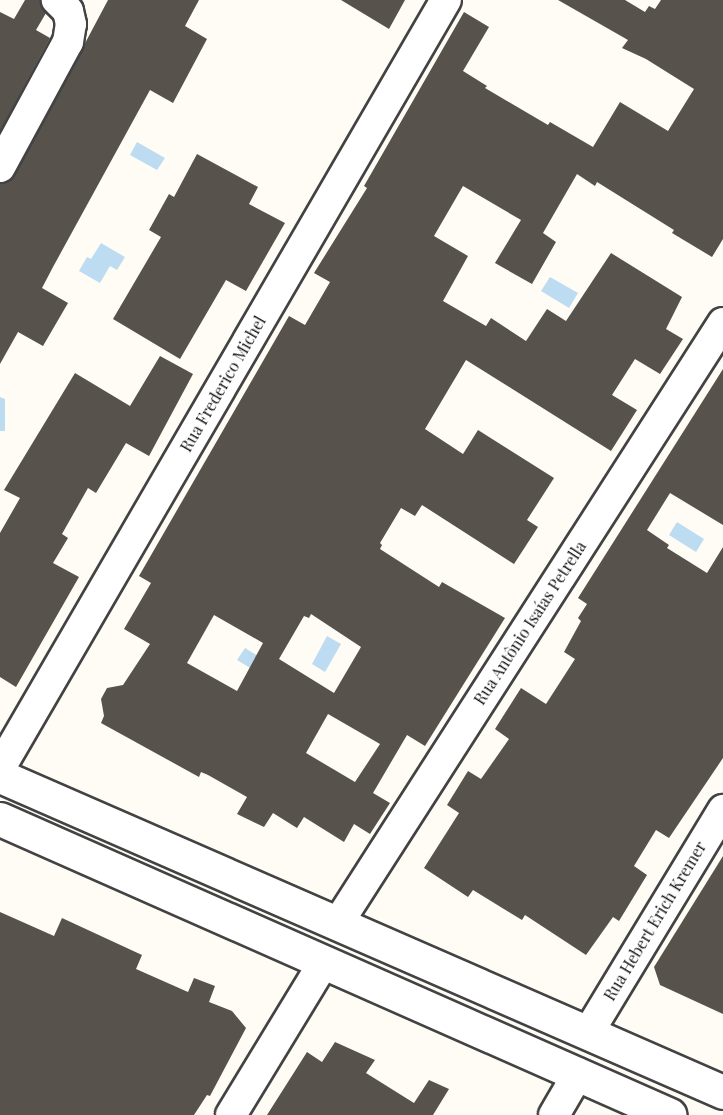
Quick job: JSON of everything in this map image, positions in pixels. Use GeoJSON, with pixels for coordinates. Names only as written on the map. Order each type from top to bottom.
{"type":"FeatureCollection","features":[{"type":"Feature","properties":{"kind":"street"},"geometry":{"type":"LineString","coordinates":[[0,167],[68,42],[71,24],[68,11],[57,0]]}},
{"type":"Feature","properties":{"kind":"street","name":"Rua Frederico Michel"},"geometry":{"type":"LineString","coordinates":[[0,768],[446,0]]}},
{"type":"Feature","properties":{"kind":"street","name":"Rua Antônio Isaías Petrella"},"geometry":{"type":"LineString","coordinates":[[338,923],[723,323]]}},
{"type":"Feature","properties":{"kind":"street"},"geometry":{"type":"LineString","coordinates":[[0,776],[723,1092]]}},
{"type":"Feature","properties":{"kind":"street","name":"Rua Hebert Erich Kremer"},"geometry":{"type":"LineString","coordinates":[[588,1033],[723,811]]}},
{"type":"Feature","properties":{"kind":"street"},"geometry":{"type":"LineString","coordinates":[[0,819],[670,1115]]}},
{"type":"Feature","properties":{"kind":"street"},"geometry":{"type":"LineString","coordinates":[[231,1115],[324,962]]}},
{"type":"Feature","properties":{"kind":"street"},"geometry":{"type":"LineString","coordinates":[[554,1115],[578,1074]]}},
{"type":"Feature","properties":{"kind":"water"},"geometry":{"type":"Polygon","coordinates":[[[137,142],[165,158],[157,170],[130,155],[137,142]]]}},
{"type":"Feature","properties":{"kind":"water"},"geometry":{"type":"Polygon","coordinates":[[[101,243],[125,257],[117,270],[110,266],[100,283],[79,271],[87,257],[91,259],[101,243]]]}},
{"type":"Feature","properties":{"kind":"water"},"geometry":{"type":"Polygon","coordinates":[[[550,277],[578,293],[569,308],[541,291],[550,277]]]}},
{"type":"Feature","properties":{"kind":"water"},"geometry":{"type":"Polygon","coordinates":[[[0,397],[5,399],[5,431],[0,431],[0,397]]]}},
{"type":"Feature","properties":{"kind":"water"},"geometry":{"type":"Polygon","coordinates":[[[677,522],[704,539],[696,552],[669,535],[677,522]]]}},
{"type":"Feature","properties":{"kind":"water"},"geometry":{"type":"Polygon","coordinates":[[[327,636],[341,644],[325,672],[312,664],[327,636]]]}},
{"type":"Feature","properties":{"kind":"water"},"geometry":{"type":"Polygon","coordinates":[[[245,648],[271,664],[257,672],[237,660],[245,648]]]}},
{"type":"Feature","properties":{"kind":"building"},"geometry":{"type":"Polygon","coordinates":[[[25,0],[40,0],[46,13],[36,30],[50,38],[0,131],[0,12],[14,19],[25,0]]]}},
{"type":"Feature","properties":{"kind":"building"},"geometry":{"type":"Polygon","coordinates":[[[108,0],[199,0],[185,26],[207,39],[173,103],[150,90],[53,267],[42,288],[68,303],[43,346],[18,332],[0,364],[0,184],[8,182],[15,175],[108,0]]]}},
{"type":"Feature","properties":{"kind":"building"},"geometry":{"type":"Polygon","coordinates":[[[341,0],[405,0],[389,29],[341,0]]]}},
{"type":"Feature","properties":{"kind":"building"},"geometry":{"type":"Polygon","coordinates":[[[558,0],[625,0],[645,12],[649,6],[655,9],[661,0],[723,0],[723,239],[712,257],[672,233],[674,230],[597,182],[595,186],[577,174],[543,233],[556,242],[532,284],[495,263],[521,220],[463,186],[434,236],[468,256],[443,301],[486,326],[491,318],[526,341],[547,309],[566,321],[611,253],[682,297],[666,329],[683,339],[660,374],[635,359],[612,395],[637,410],[611,451],[466,360],[425,429],[463,454],[478,430],[554,478],[527,520],[538,527],[514,564],[422,505],[415,516],[401,508],[380,543],[382,545],[380,549],[439,587],[442,582],[505,618],[425,746],[407,735],[373,793],[390,803],[370,834],[354,824],[344,842],[304,817],[297,828],[273,813],[264,827],[237,814],[247,797],[201,772],[199,777],[101,723],[104,716],[101,699],[107,688],[123,685],[150,644],[124,629],[151,583],[139,576],[289,316],[305,325],[330,282],[314,273],[367,188],[364,186],[464,12],[489,27],[463,71],[487,86],[485,88],[548,125],[550,122],[593,147],[620,102],[668,131],[694,89],[646,59],[622,48],[628,40],[558,0]],[[311,614],[309,618],[304,616],[279,659],[334,693],[361,647],[311,614]],[[214,615],[187,663],[237,691],[263,643],[214,615]],[[328,714],[306,753],[355,782],[380,744],[328,714]]]}},
{"type":"Feature","properties":{"kind":"building"},"geometry":{"type":"Polygon","coordinates":[[[197,154],[258,187],[249,204],[285,223],[246,291],[226,280],[180,359],[113,319],[161,237],[149,230],[169,194],[174,197],[197,154]]]}},
{"type":"Feature","properties":{"kind":"building"},"geometry":{"type":"Polygon","coordinates":[[[160,356],[193,374],[149,456],[126,443],[96,493],[88,488],[62,534],[68,538],[53,563],[79,577],[16,687],[0,677],[0,533],[20,498],[4,490],[75,373],[130,406],[160,356]]]}},
{"type":"Feature","properties":{"kind":"building"},"geometry":{"type":"Polygon","coordinates":[[[723,369],[723,525],[670,493],[647,530],[669,545],[667,548],[707,573],[723,547],[723,758],[669,838],[656,830],[634,866],[647,875],[619,921],[613,917],[586,955],[525,915],[522,920],[473,890],[468,897],[424,868],[459,813],[447,805],[468,771],[481,779],[509,739],[495,729],[521,688],[546,704],[575,659],[564,652],[581,621],[578,618],[587,604],[578,598],[723,369]]]}},
{"type":"Feature","properties":{"kind":"building"},"geometry":{"type":"Polygon","coordinates":[[[723,856],[723,1014],[660,985],[654,967],[723,856]]]}},
{"type":"Feature","properties":{"kind":"building"},"geometry":{"type":"Polygon","coordinates":[[[0,912],[54,936],[62,918],[142,955],[136,969],[188,992],[194,978],[215,986],[209,1002],[232,1011],[246,1028],[210,1096],[207,1095],[194,1115],[0,1115],[0,912]]]}},
{"type":"Feature","properties":{"kind":"building"},"geometry":{"type":"Polygon","coordinates":[[[335,1042],[375,1060],[366,1073],[414,1103],[429,1080],[449,1089],[433,1115],[267,1115],[307,1052],[322,1062],[335,1042]]]}}]}
